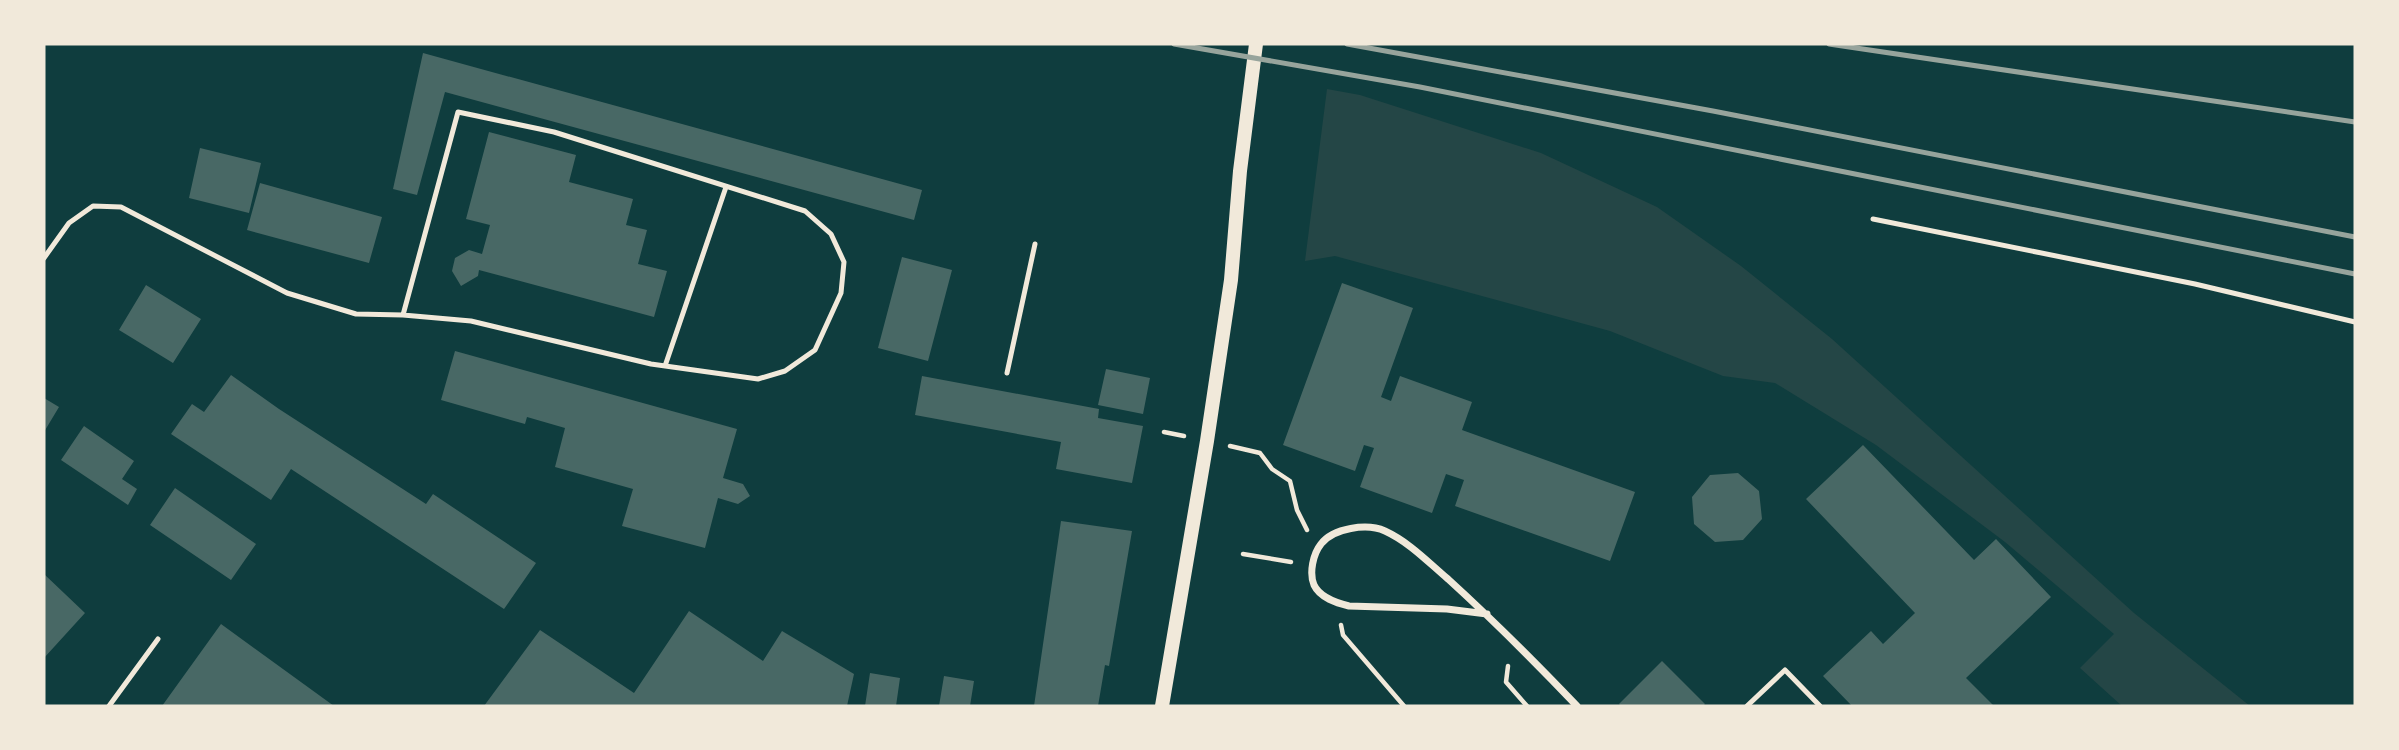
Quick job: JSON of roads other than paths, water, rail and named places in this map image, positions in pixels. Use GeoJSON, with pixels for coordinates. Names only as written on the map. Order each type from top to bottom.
{"type":"FeatureCollection","features":[{"type":"Feature","properties":{"kind":"main road"},"geometry":{"type":"LineString","coordinates":[[1162,706],[1231,280],[1240,171],[1256,44]]}},
{"type":"Feature","properties":{"kind":"street"},"geometry":{"type":"LineString","coordinates":[[1487,614],[1447,609],[1349,606],[1338,603],[1324,596],[1314,584],[1312,566],[1317,550],[1325,539],[1344,530],[1367,527],[1383,530],[1409,545],[1487,614],[1577,706]]}},
{"type":"Feature","properties":{"kind":"lane"},"geometry":{"type":"LineString","coordinates":[[44,258],[69,223],[93,206],[121,207],[287,293],[356,314],[471,321],[665,366],[758,379],[785,371],[815,350],[841,293],[844,262],[831,234],[805,211],[554,132],[458,112],[403,315]]}},
{"type":"Feature","properties":{"kind":"lane"},"geometry":{"type":"LineString","coordinates":[[665,366],[726,187]]}},
{"type":"Feature","properties":{"kind":"lane"},"geometry":{"type":"LineString","coordinates":[[1873,219],[2195,284],[2355,322]]}},
{"type":"Feature","properties":{"kind":"lane"},"geometry":{"type":"LineString","coordinates":[[1007,373],[1035,244]]}},
{"type":"Feature","properties":{"kind":"lane"},"geometry":{"type":"LineString","coordinates":[[109,706],[158,639]]}},
{"type":"Feature","properties":{"kind":"lane"},"geometry":{"type":"LineString","coordinates":[[1746,706],[1785,670],[1820,706]]}},
{"type":"Feature","properties":{"kind":"railway"},"geometry":{"type":"LineString","coordinates":[[1174,44],[1420,87],[2355,274]]}},
{"type":"Feature","properties":{"kind":"railway"},"geometry":{"type":"LineString","coordinates":[[1347,44],[1713,111],[2355,237]]}},
{"type":"Feature","properties":{"kind":"railway"},"geometry":{"type":"LineString","coordinates":[[1829,44],[2355,122]]}}]}
